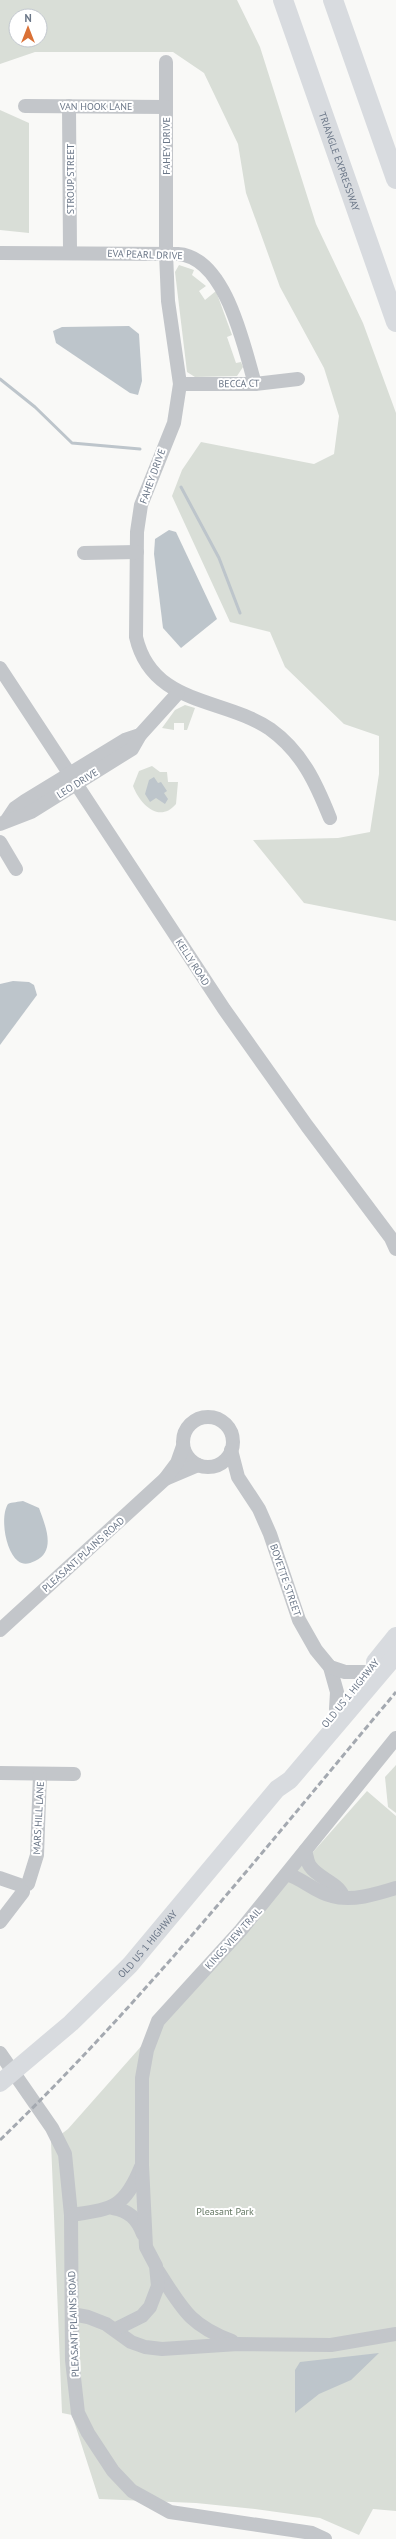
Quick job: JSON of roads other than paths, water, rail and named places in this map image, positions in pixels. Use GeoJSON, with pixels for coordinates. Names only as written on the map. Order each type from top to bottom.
{"type":"FeatureCollection","features":[{"type":"Feature","properties":{"kind":"highway","name":"TRIANGLE EXPRESSWAY"},"geometry":{"type":"LineString","coordinates":[[282,0],[396,322]]}},
{"type":"Feature","properties":{"kind":"highway"},"geometry":{"type":"LineString","coordinates":[[333,0],[396,179]]}},
{"type":"Feature","properties":{"kind":"main road","name":"OLD US 1 HIGHWAY"},"geometry":{"type":"LineString","coordinates":[[7,2077],[72,2023],[130,1965],[277,1789],[284,1775],[396,1636]]}},
{"type":"Feature","properties":{"kind":"main road","name":"OLD US 1 HIGHWAY"},"geometry":{"type":"LineString","coordinates":[[277,1789],[290,1780],[396,1655]]}},
{"type":"Feature","properties":{"kind":"street","name":"FAHEY DRIVE"},"geometry":{"type":"LineString","coordinates":[[166,62],[166,253],[168,301],[180,384],[174,423],[141,505],[137,552],[136,637],[139,652],[160,679],[178,693],[222,708],[269,729],[296,753],[314,778],[330,818]]}},
{"type":"Feature","properties":{"kind":"street","name":"VAN HOOK LANE"},"geometry":{"type":"LineString","coordinates":[[25,106],[166,107]]}},
{"type":"Feature","properties":{"kind":"street","name":"STROUP STREET"},"geometry":{"type":"LineString","coordinates":[[69,106],[70,252]]}},
{"type":"Feature","properties":{"kind":"street","name":"EVA PEARL DRIVE"},"geometry":{"type":"LineString","coordinates":[[0,253],[166,253],[181,254],[196,258],[223,288],[256,384]]}},
{"type":"Feature","properties":{"kind":"street","name":"BECCA CT"},"geometry":{"type":"LineString","coordinates":[[180,384],[256,384],[298,380]]}},
{"type":"Feature","properties":{"kind":"street"},"geometry":{"type":"LineString","coordinates":[[84,553],[137,552]]}},
{"type":"Feature","properties":{"kind":"street","name":"KELLY ROAD"},"geometry":{"type":"LineString","coordinates":[[0,668],[75,779],[224,1009],[307,1126],[391,1238],[396,1249]]}},
{"type":"Feature","properties":{"kind":"street","name":"LEO DRIVE"},"geometry":{"type":"LineString","coordinates":[[3,822],[31,812],[75,779],[132,749],[140,735],[178,693]]}},
{"type":"Feature","properties":{"kind":"street"},"geometry":{"type":"LineString","coordinates":[[0,842],[16,869]]}},
{"type":"Feature","properties":{"kind":"street","name":"BOYETTE STREET"},"geometry":{"type":"LineString","coordinates":[[183,1446],[184,1434],[191,1424],[206,1418],[221,1422],[227,1427],[232,1438],[231,1450],[238,1477],[259,1510],[270,1534],[288,1590],[307,1635],[330,1667],[336,1692],[336,1709]]}},
{"type":"Feature","properties":{"kind":"street"},"geometry":{"type":"LineString","coordinates":[[183,1446],[191,1461],[198,1465]]}},
{"type":"Feature","properties":{"kind":"street","name":"PLEASANT PLAINS ROAD"},"geometry":{"type":"LineString","coordinates":[[0,1630],[165,1479],[177,1463],[183,1446]]}},
{"type":"Feature","properties":{"kind":"street"},"geometry":{"type":"LineString","coordinates":[[212,1467],[221,1463],[231,1450]]}},
{"type":"Feature","properties":{"kind":"street","name":"BOYETTE STREET"},"geometry":{"type":"LineString","coordinates":[[198,1465],[212,1467],[245,1490]]}},
{"type":"Feature","properties":{"kind":"street","name":"PLEASANT PLAINS ROAD"},"geometry":{"type":"LineString","coordinates":[[165,1479],[198,1465]]}},
{"type":"Feature","properties":{"kind":"street"},"geometry":{"type":"LineString","coordinates":[[330,1667],[345,1672],[366,1672]]}},
{"type":"Feature","properties":{"kind":"street","name":"KINGS VIEW TRAIL"},"geometry":{"type":"LineString","coordinates":[[145,2240],[142,2165],[142,2078],[147,2050],[158,2021],[242,1930],[396,1738]]}},
{"type":"Feature","properties":{"kind":"street"},"geometry":{"type":"LineString","coordinates":[[0,1773],[74,1774]]}},
{"type":"Feature","properties":{"kind":"street","name":"MARS HILL LANE"},"geometry":{"type":"LineString","coordinates":[[0,1922],[24,1887],[37,1855],[40,1774]]}},
{"type":"Feature","properties":{"kind":"street"},"geometry":{"type":"LineString","coordinates":[[305,1851],[310,1866],[322,1878],[339,1889],[342,1896]]}},
{"type":"Feature","properties":{"kind":"street"},"geometry":{"type":"LineString","coordinates":[[287,1874],[299,1878],[332,1897],[368,1896],[396,1888]]}},
{"type":"Feature","properties":{"kind":"street"},"geometry":{"type":"LineString","coordinates":[[0,1878],[24,1887]]}},
{"type":"Feature","properties":{"kind":"street","name":"PLEASANT PLAINS ROAD"},"geometry":{"type":"LineString","coordinates":[[0,2052],[7,2077],[52,2128],[65,2154],[71,2215],[72,2360],[78,2413],[88,2433],[113,2470],[132,2491],[170,2512],[312,2533],[325,2539]]}},
{"type":"Feature","properties":{"kind":"street","name":"KINGS VIEW TRAIL"},"geometry":{"type":"LineString","coordinates":[[112,2208],[121,2202],[132,2186],[142,2165]]}},
{"type":"Feature","properties":{"kind":"street","name":"KINGS VIEW TRAIL"},"geometry":{"type":"LineString","coordinates":[[71,2215],[112,2208],[125,2210],[138,2222],[156,2269],[158,2286],[150,2307],[142,2316],[116,2329]]}},
{"type":"Feature","properties":{"kind":"street"},"geometry":{"type":"LineString","coordinates":[[156,2269],[187,2314],[209,2332],[238,2344]]}},
{"type":"Feature","properties":{"kind":"street"},"geometry":{"type":"LineString","coordinates":[[72,2314],[88,2317],[116,2329],[132,2342],[145,2347],[162,2349],[238,2344],[331,2345],[396,2334]]}},
{"type":"Feature","properties":{"kind":"waterway"},"geometry":{"type":"LineString","coordinates":[[0,379],[35,407],[72,443],[140,449]]}},
{"type":"Feature","properties":{"kind":"waterway"},"geometry":{"type":"LineString","coordinates":[[181,487],[219,558],[240,613]]}},
{"type":"Feature","properties":{"kind":"railway"},"geometry":{"type":"LineString","coordinates":[[0,2140],[105,2033],[155,1978],[396,1692]]}},
{"type":"Feature","properties":{"kind":"park label","name":"Pleasant Park"},"geometry":{"type":"Point","coordinates":[225,2211]}}]}
